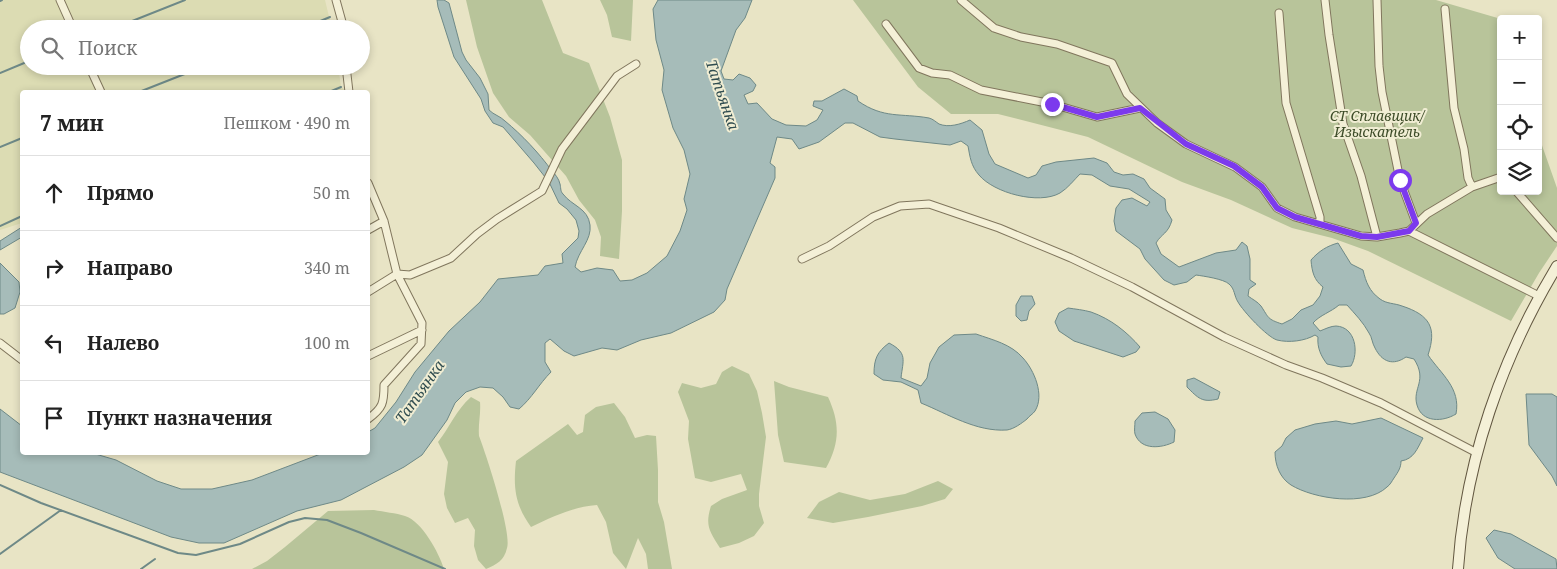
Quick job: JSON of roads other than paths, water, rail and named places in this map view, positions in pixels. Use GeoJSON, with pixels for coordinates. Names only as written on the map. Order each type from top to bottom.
{"type":"FeatureCollection","features":[{"type":"Feature","properties":{"kind":"main road"},"geometry":{"type":"LineString","coordinates":[[1458,569],[1464,514],[1477,453],[1498,388],[1538,296],[1557,266]]}},
{"type":"Feature","properties":{"kind":"street"},"geometry":{"type":"LineString","coordinates":[[60,0],[69,20]]}},
{"type":"Feature","properties":{"kind":"street"},"geometry":{"type":"LineString","coordinates":[[336,0],[343,20]]}},
{"type":"Feature","properties":{"kind":"street"},"geometry":{"type":"LineString","coordinates":[[961,0],[994,28],[1021,37],[1057,44],[1112,63],[1127,94],[1140,108],[1186,144],[1234,166],[1262,187],[1277,208],[1295,217],[1361,236],[1377,237],[1409,231],[1538,296]]}},
{"type":"Feature","properties":{"kind":"street"},"geometry":{"type":"LineString","coordinates":[[1325,0],[1328,35],[1343,124],[1361,176],[1377,237]]}},
{"type":"Feature","properties":{"kind":"street"},"geometry":{"type":"LineString","coordinates":[[1377,0],[1379,66],[1382,92],[1400,180],[1416,223]]}},
{"type":"Feature","properties":{"kind":"street"},"geometry":{"type":"LineString","coordinates":[[1445,9],[1454,108],[1464,149],[1468,178],[1472,187]]}},
{"type":"Feature","properties":{"kind":"street"},"geometry":{"type":"LineString","coordinates":[[1279,13],[1286,103],[1320,217],[1320,223]]}},
{"type":"Feature","properties":{"kind":"street"},"geometry":{"type":"LineString","coordinates":[[886,24],[920,68],[932,73],[950,75],[981,90],[1052,104],[1097,117],[1140,108]]}},
{"type":"Feature","properties":{"kind":"street"},"geometry":{"type":"LineString","coordinates":[[370,291],[396,274],[410,275],[451,258],[497,219],[542,191],[562,149],[617,76],[636,64]]}},
{"type":"Feature","properties":{"kind":"street"},"geometry":{"type":"LineString","coordinates":[[93,75],[100,90]]}},
{"type":"Feature","properties":{"kind":"street"},"geometry":{"type":"LineString","coordinates":[[347,75],[349,90]]}},
{"type":"Feature","properties":{"kind":"street"},"geometry":{"type":"LineString","coordinates":[[1409,231],[1416,223],[1443,204],[1472,187],[1497,179]]}},
{"type":"Feature","properties":{"kind":"street"},"geometry":{"type":"LineString","coordinates":[[370,188],[384,221],[396,274],[422,323],[421,344],[384,385],[384,402],[370,418]]}},
{"type":"Feature","properties":{"kind":"street"},"geometry":{"type":"LineString","coordinates":[[1519,195],[1557,238]]}},
{"type":"Feature","properties":{"kind":"street"},"geometry":{"type":"LineString","coordinates":[[802,259],[829,246],[874,217],[900,206],[930,204],[999,228],[1071,258],[1132,287],[1224,337],[1286,365],[1381,403],[1477,453]]}},
{"type":"Feature","properties":{"kind":"street"},"geometry":{"type":"LineString","coordinates":[[370,229],[384,221]]}},
{"type":"Feature","properties":{"kind":"street"},"geometry":{"type":"LineString","coordinates":[[370,355],[422,330]]}},
{"type":"Feature","properties":{"kind":"street"},"geometry":{"type":"LineString","coordinates":[[0,343],[20,358]]}},
{"type":"Feature","properties":{"kind":"water","name":"Татьянка"},"geometry":{"type":"Polygon","coordinates":[[[437,0],[444,0],[449,3],[462,52],[480,78],[488,94],[489,110],[503,119],[530,144],[557,177],[562,193],[583,211],[589,219],[589,236],[575,267],[581,272],[597,268],[613,270],[620,281],[632,280],[647,273],[667,256],[680,231],[687,210],[684,199],[690,174],[684,150],[673,128],[662,90],[664,70],[656,40],[653,9],[658,0],[752,0],[745,18],[736,30],[721,71],[724,79],[733,80],[739,74],[750,78],[756,85],[753,91],[744,95],[748,104],[757,103],[772,119],[786,125],[806,126],[817,120],[823,110],[813,106],[814,101],[822,101],[844,89],[857,96],[858,101],[876,111],[929,118],[947,126],[970,120],[982,130],[989,154],[995,164],[1028,178],[1036,175],[1042,166],[1056,162],[1094,158],[1107,163],[1114,172],[1123,175],[1133,174],[1144,179],[1150,188],[1165,199],[1166,210],[1172,220],[1167,231],[1156,243],[1161,254],[1179,267],[1216,253],[1236,250],[1242,242],[1247,246],[1250,259],[1250,280],[1256,284],[1249,289],[1248,296],[1260,305],[1267,316],[1282,324],[1292,319],[1301,310],[1313,305],[1320,296],[1323,287],[1317,282],[1311,260],[1323,249],[1338,243],[1351,264],[1363,270],[1368,286],[1376,296],[1385,302],[1412,310],[1425,318],[1429,324],[1432,337],[1428,355],[1453,389],[1456,396],[1456,414],[1439,419],[1428,418],[1423,415],[1416,399],[1420,373],[1414,359],[1406,357],[1392,362],[1381,357],[1367,329],[1347,305],[1339,305],[1313,323],[1320,331],[1330,327],[1343,327],[1352,336],[1355,348],[1353,361],[1351,366],[1341,367],[1327,364],[1320,352],[1318,337],[1315,335],[1302,340],[1287,341],[1277,340],[1267,334],[1241,306],[1232,288],[1226,282],[1196,275],[1187,282],[1174,285],[1164,280],[1145,259],[1140,249],[1116,231],[1114,221],[1116,208],[1122,200],[1132,198],[1147,206],[1150,202],[1129,189],[1110,186],[1092,175],[1080,174],[1063,191],[1051,196],[1041,198],[1017,195],[995,187],[979,175],[970,158],[968,146],[961,141],[950,145],[880,137],[853,123],[845,123],[819,142],[799,149],[792,139],[777,137],[770,163],[775,167],[775,178],[727,289],[725,300],[714,312],[671,333],[641,340],[617,350],[602,348],[574,356],[564,351],[550,339],[545,343],[545,362],[551,372],[519,409],[510,407],[493,388],[480,387],[466,392],[455,403],[447,420],[422,455],[404,467],[341,500],[297,511],[224,543],[199,543],[171,537],[0,472],[0,409],[20,424],[20,455],[99,455],[116,460],[157,481],[181,489],[212,489],[252,480],[318,455],[370,455],[370,431],[375,428],[396,402],[415,372],[449,331],[480,302],[498,279],[538,275],[545,266],[563,263],[562,254],[578,238],[579,231],[576,220],[559,203],[549,182],[534,163],[503,127],[493,123],[485,111],[481,99],[454,57],[437,0]]]}},
{"type":"Feature","properties":{"kind":"water"},"geometry":{"type":"Polygon","coordinates":[[[20,228],[20,238],[0,250],[0,241],[20,228]]]}},
{"type":"Feature","properties":{"kind":"water"},"geometry":{"type":"Polygon","coordinates":[[[0,263],[19,282],[20,292],[15,308],[4,314],[0,314],[0,263]]]}},
{"type":"Feature","properties":{"kind":"water"},"geometry":{"type":"Polygon","coordinates":[[[1021,296],[1032,296],[1035,304],[1029,311],[1027,320],[1021,321],[1016,316],[1016,305],[1021,296]]]}},
{"type":"Feature","properties":{"kind":"water"},"geometry":{"type":"Polygon","coordinates":[[[1068,308],[1091,312],[1105,318],[1124,331],[1140,347],[1136,352],[1123,357],[1074,341],[1059,331],[1055,322],[1059,313],[1068,308]]]}},
{"type":"Feature","properties":{"kind":"water"},"geometry":{"type":"Polygon","coordinates":[[[976,334],[1001,343],[1018,353],[1031,369],[1037,383],[1039,398],[1035,411],[1020,424],[1007,430],[984,428],[962,421],[921,403],[918,390],[901,382],[883,380],[874,374],[877,356],[889,343],[902,354],[901,378],[921,386],[927,378],[930,363],[939,347],[954,335],[976,334]]]}},
{"type":"Feature","properties":{"kind":"water"},"geometry":{"type":"Polygon","coordinates":[[[1194,378],[1220,392],[1218,399],[1204,400],[1194,394],[1187,387],[1187,380],[1194,378]]]}},
{"type":"Feature","properties":{"kind":"water"},"geometry":{"type":"Polygon","coordinates":[[[1526,394],[1552,394],[1557,397],[1557,486],[1552,476],[1529,445],[1526,394]]]}},
{"type":"Feature","properties":{"kind":"water"},"geometry":{"type":"Polygon","coordinates":[[[1155,412],[1168,419],[1175,430],[1174,442],[1164,446],[1152,447],[1147,446],[1138,439],[1135,433],[1135,421],[1142,413],[1155,412]]]}},
{"type":"Feature","properties":{"kind":"water"},"geometry":{"type":"Polygon","coordinates":[[[1381,418],[1423,438],[1412,456],[1401,461],[1399,470],[1390,484],[1378,493],[1353,499],[1326,497],[1301,490],[1287,482],[1281,475],[1277,466],[1275,452],[1295,430],[1315,424],[1336,421],[1352,424],[1381,418]]]}},
{"type":"Feature","properties":{"kind":"water"},"geometry":{"type":"Polygon","coordinates":[[[1494,530],[1511,534],[1556,559],[1557,569],[1515,569],[1498,558],[1486,538],[1494,530]]]}},
{"type":"Feature","properties":{"kind":"waterway"},"geometry":{"type":"LineString","coordinates":[[135,20],[185,0]]}},
{"type":"Feature","properties":{"kind":"waterway"},"geometry":{"type":"LineString","coordinates":[[323,20],[330,17]]}},
{"type":"Feature","properties":{"kind":"waterway"},"geometry":{"type":"LineString","coordinates":[[0,73],[20,65]]}},
{"type":"Feature","properties":{"kind":"waterway"},"geometry":{"type":"LineString","coordinates":[[144,90],[182,75]]}},
{"type":"Feature","properties":{"kind":"waterway"},"geometry":{"type":"LineString","coordinates":[[334,90],[341,87]]}},
{"type":"Feature","properties":{"kind":"waterway"},"geometry":{"type":"LineString","coordinates":[[0,147],[20,139]]}},
{"type":"Feature","properties":{"kind":"waterway"},"geometry":{"type":"LineString","coordinates":[[0,226],[20,217]]}},
{"type":"Feature","properties":{"kind":"waterway"},"geometry":{"type":"LineString","coordinates":[[0,485],[41,503],[178,553],[196,555],[240,544],[289,522],[305,518],[327,520],[445,569]]}},
{"type":"Feature","properties":{"kind":"waterway"},"geometry":{"type":"LineString","coordinates":[[0,554],[61,510]]}},
{"type":"Feature","properties":{"kind":"waterway"},"geometry":{"type":"LineString","coordinates":[[141,569],[155,559]]}},
{"type":"Feature","properties":{"kind":"park label","name":"СТ Сплавщик/ Изыскатель"},"geometry":{"type":"Point","coordinates":[1377,124]}}]}
